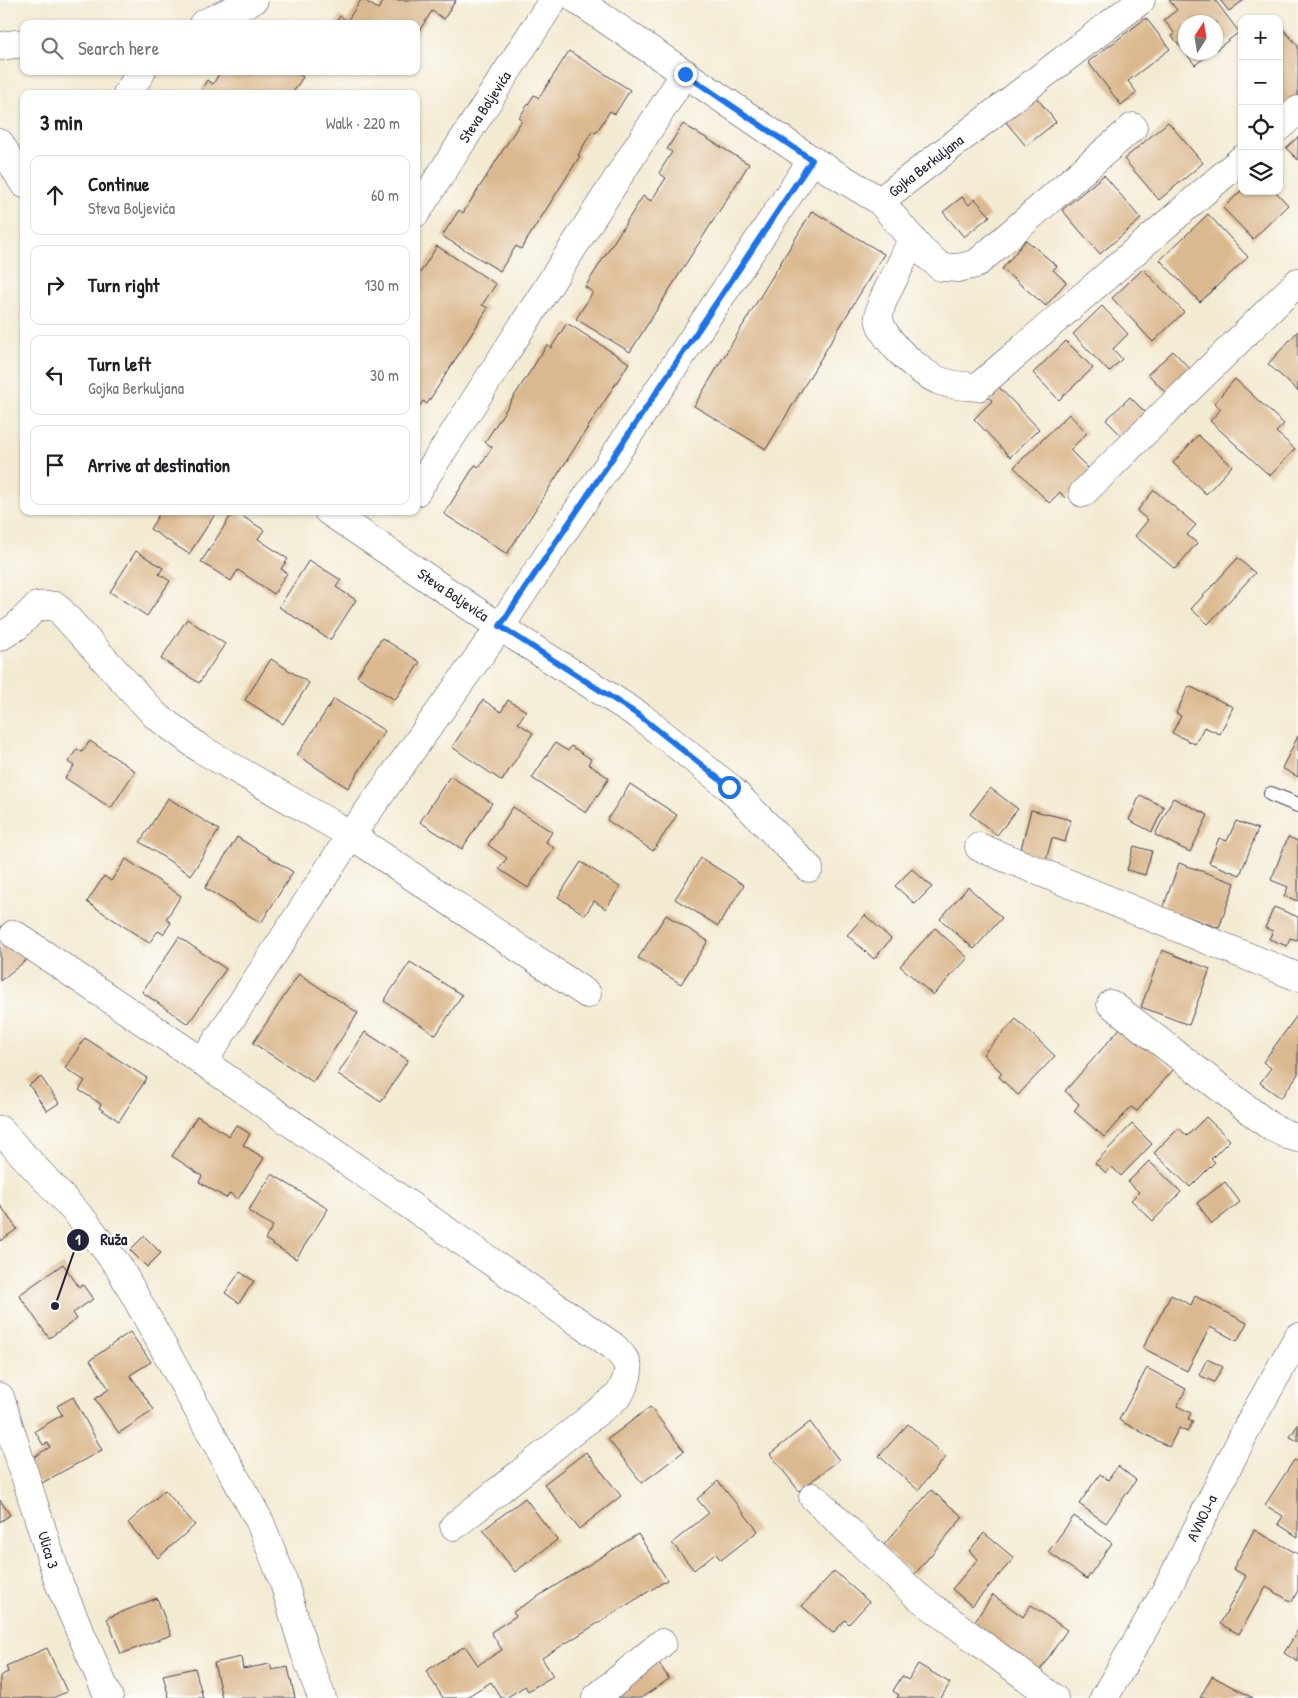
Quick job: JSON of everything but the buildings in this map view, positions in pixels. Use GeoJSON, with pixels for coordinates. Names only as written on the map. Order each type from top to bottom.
{"type":"FeatureCollection","features":[{"type":"Feature","properties":{"kind":"street"},"geometry":{"type":"LineString","coordinates":[[212,20],[254,0]]}},
{"type":"Feature","properties":{"kind":"street","name":"Steva Boljevića"},"geometry":{"type":"LineString","coordinates":[[420,207],[553,0]]}},
{"type":"Feature","properties":{"kind":"street","name":"Gojka Berkuljana"},"geometry":{"type":"LineString","coordinates":[[577,0],[812,160],[880,201],[1141,0]]}},
{"type":"Feature","properties":{"kind":"street"},"geometry":{"type":"LineString","coordinates":[[0,46],[20,44]]}},
{"type":"Feature","properties":{"kind":"street"},"geometry":{"type":"LineString","coordinates":[[420,486],[685,74]]}},
{"type":"Feature","properties":{"kind":"street"},"geometry":{"type":"LineString","coordinates":[[130,90],[139,75]]}},
{"type":"Feature","properties":{"kind":"street"},"geometry":{"type":"LineString","coordinates":[[1283,123],[1298,110]]}},
{"type":"Feature","properties":{"kind":"street"},"geometry":{"type":"LineString","coordinates":[[880,201],[922,250],[941,267],[958,268],[976,264],[1132,128]]}},
{"type":"Feature","properties":{"kind":"street"},"geometry":{"type":"LineString","coordinates":[[0,142],[20,177]]}},
{"type":"Feature","properties":{"kind":"street"},"geometry":{"type":"LineString","coordinates":[[203,1062],[352,835],[500,626],[812,160]]}},
{"type":"Feature","properties":{"kind":"street"},"geometry":{"type":"LineString","coordinates":[[912,239],[881,304],[879,317],[881,327],[890,342],[912,362],[938,380],[957,386],[978,387],[1238,162]]}},
{"type":"Feature","properties":{"kind":"street"},"geometry":{"type":"LineString","coordinates":[[1083,493],[1298,282]]}},
{"type":"Feature","properties":{"kind":"street","name":"Steva Boljevića"},"geometry":{"type":"LineString","coordinates":[[334,515],[500,626],[640,716],[729,787],[809,868]]}},
{"type":"Feature","properties":{"kind":"street"},"geometry":{"type":"LineString","coordinates":[[0,637],[16,627],[37,606],[56,606],[155,715],[201,749],[352,835],[587,994]]}},
{"type":"Feature","properties":{"kind":"street"},"geometry":{"type":"LineString","coordinates":[[979,847],[1298,977]]}},
{"type":"Feature","properties":{"kind":"street"},"geometry":{"type":"LineString","coordinates":[[14,934],[203,1062],[605,1340],[625,1358],[628,1379],[619,1395],[454,1526]]}},
{"type":"Feature","properties":{"kind":"street"},"geometry":{"type":"LineString","coordinates":[[1111,1004],[1271,1127],[1298,1138]]}},
{"type":"Feature","properties":{"kind":"street"},"geometry":{"type":"LineString","coordinates":[[4,1140],[85,1222],[119,1267],[260,1522],[284,1583],[305,1653],[322,1698]]}},
{"type":"Feature","properties":{"kind":"street","name":"AVNOJ-a"},"geometry":{"type":"LineString","coordinates":[[1104,1698],[1168,1587],[1250,1422],[1298,1337]]}},
{"type":"Feature","properties":{"kind":"street","name":"Ulica 3"},"geometry":{"type":"LineString","coordinates":[[0,1397],[59,1583],[109,1698]]}},
{"type":"Feature","properties":{"kind":"street"},"geometry":{"type":"LineString","coordinates":[[813,1497],[916,1595],[1054,1698]]}},
{"type":"Feature","properties":{"kind":"street"},"geometry":{"type":"LineString","coordinates":[[596,1698],[662,1643]]}},
{"type":"Feature","properties":{"kind":"lane"},"geometry":{"type":"LineString","coordinates":[[1271,794],[1298,804]]}},
{"type":"Feature","properties":{"kind":"place","name":"Ruža"},"geometry":{"type":"Point","coordinates":[55,1306]}},
{"type":"Feature","properties":{"kind":"route"},"geometry":{"type":"LineString","coordinates":[[685,74],[812,160],[500,626],[640,716],[729,787]]}}]}
